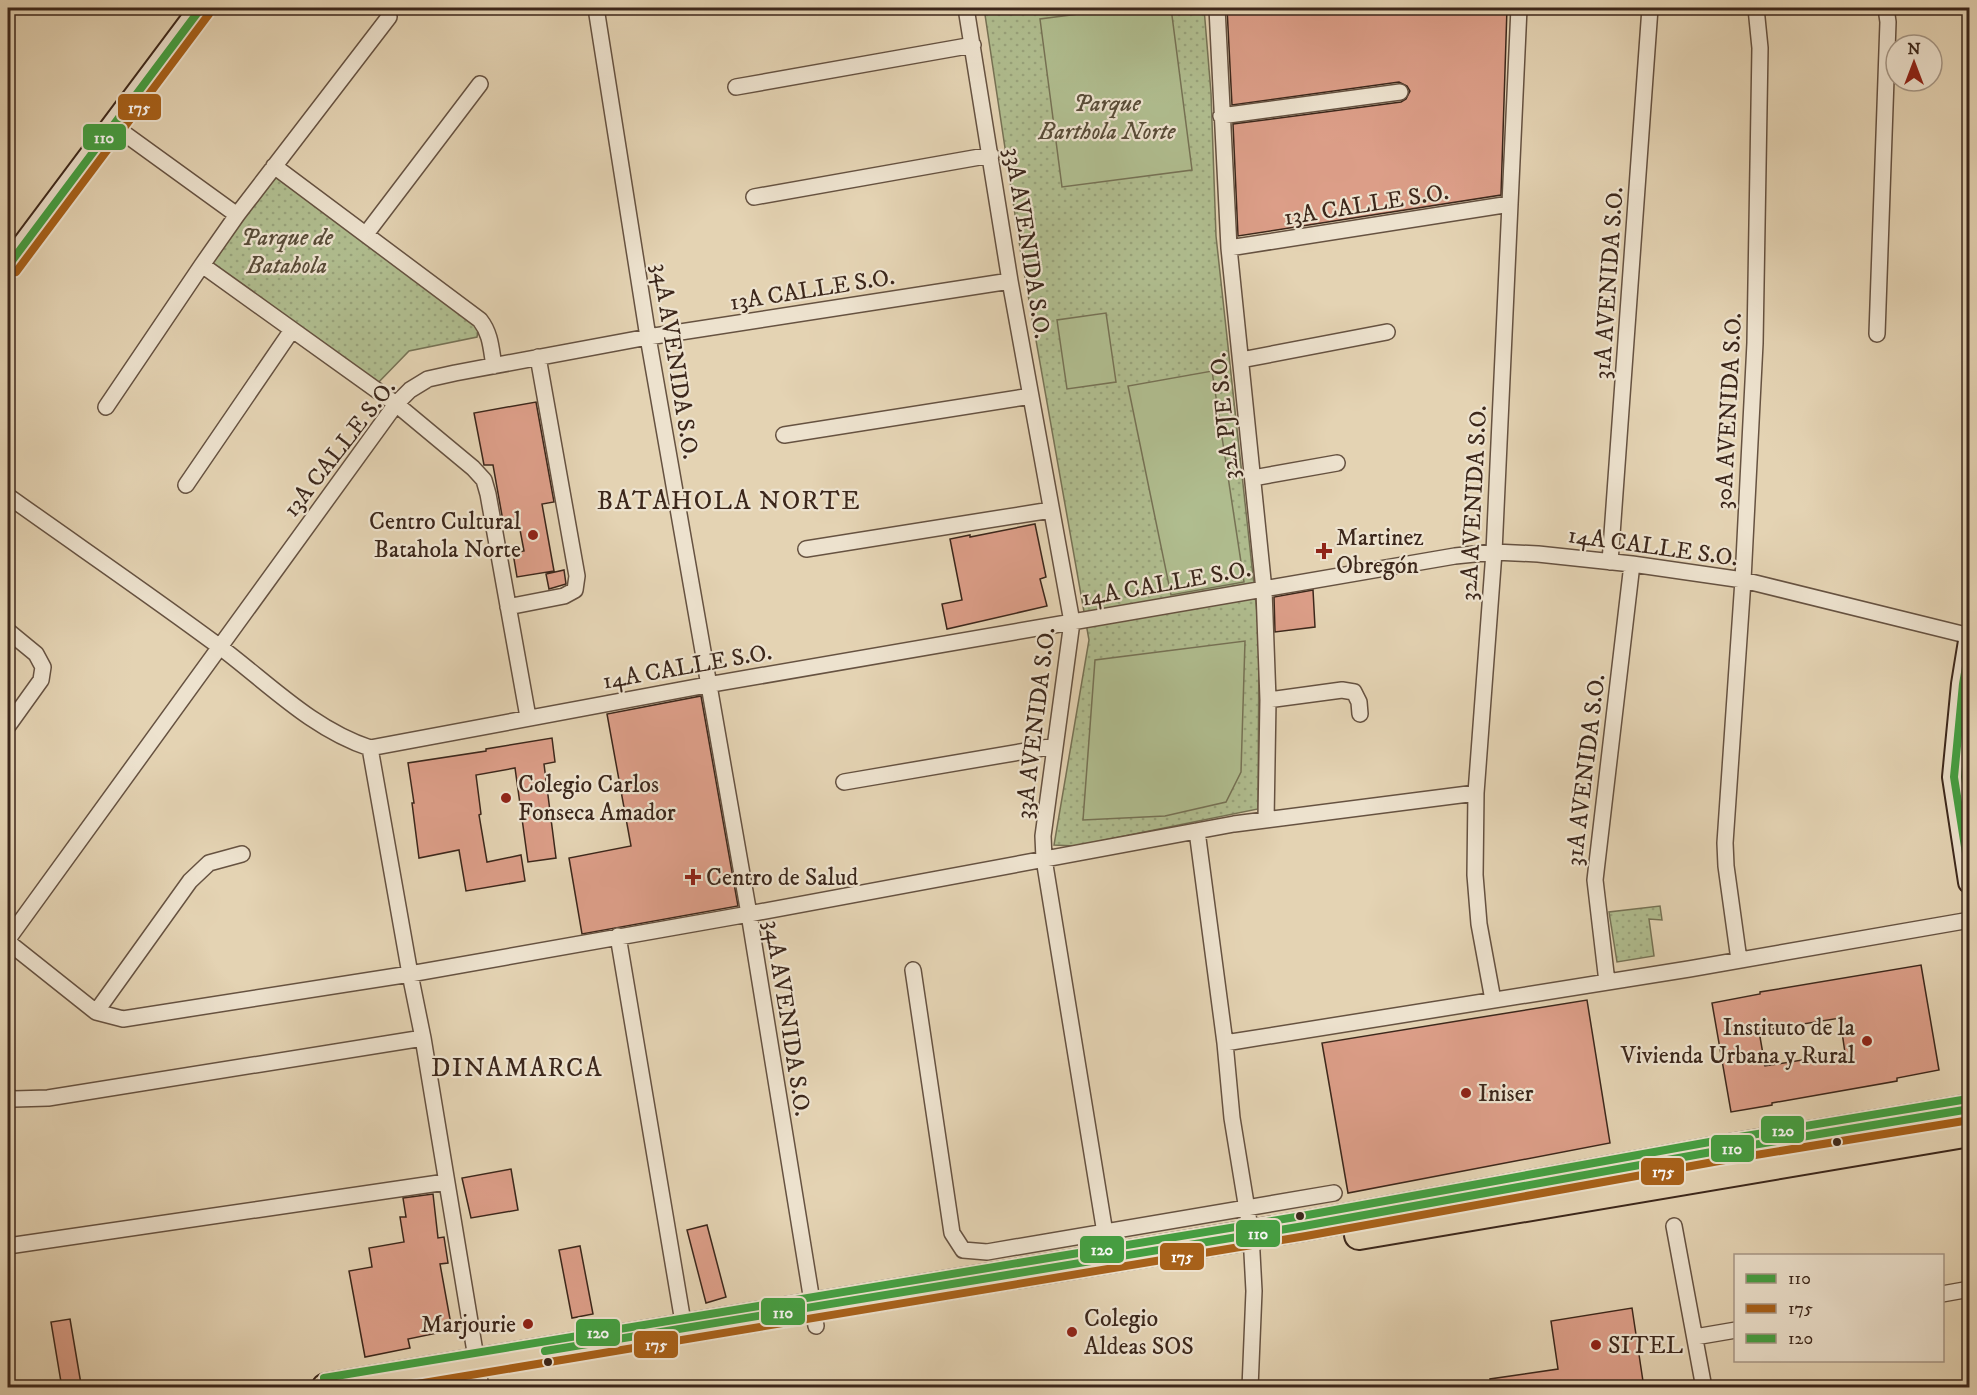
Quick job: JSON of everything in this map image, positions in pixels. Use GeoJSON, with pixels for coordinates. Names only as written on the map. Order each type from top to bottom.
{"type":"FeatureCollection","features":[{"type":"Feature","properties":{"kind":"highway"},"geometry":{"type":"LineString","coordinates":[[326,1388],[479,1377],[814,1316],[1250,1232],[1970,1109]]}},
{"type":"Feature","properties":{"kind":"highway"},"geometry":{"type":"LineString","coordinates":[[1250,1232],[1970,1132]]}},
{"type":"Feature","properties":{"kind":"highway"},"geometry":{"type":"LineString","coordinates":[[436,1388],[684,1328],[814,1316]]}},
{"type":"Feature","properties":{"kind":"main road"},"geometry":{"type":"LineString","coordinates":[[8,266],[201,8]]}},
{"type":"Feature","properties":{"kind":"main road"},"geometry":{"type":"LineString","coordinates":[[1970,641],[1963,684],[1954,777],[1970,882]]}},
{"type":"Feature","properties":{"kind":"street","name":"34A AVENIDA S.O."},"geometry":{"type":"LineString","coordinates":[[596,8],[648,338],[707,685],[749,914],[814,1316]]}},
{"type":"Feature","properties":{"kind":"street","name":"33A AVENIDA S.O."},"geometry":{"type":"LineString","coordinates":[[966,8],[1010,282],[1072,622],[1043,836],[1044,859],[1105,1233]]}},
{"type":"Feature","properties":{"kind":"street","name":"32A PJE S.O."},"geometry":{"type":"LineString","coordinates":[[1217,8],[1229,248],[1264,590],[1268,700],[1266,820]]}},
{"type":"Feature","properties":{"kind":"street","name":"32A AVENIDA S.O."},"geometry":{"type":"LineString","coordinates":[[1493,1000],[1477,904],[1476,793],[1494,552],[1519,8]]}},
{"type":"Feature","properties":{"kind":"street","name":"31A AVENIDA S.O."},"geometry":{"type":"LineString","coordinates":[[1610,562],[1650,8]]}},
{"type":"Feature","properties":{"kind":"street","name":"30A AVENIDA S.O."},"geometry":{"type":"LineString","coordinates":[[1739,960],[1725,843],[1743,580],[1755,332],[1760,48],[1756,8]]}},
{"type":"Feature","properties":{"kind":"street"},"geometry":{"type":"LineString","coordinates":[[1877,334],[1888,22],[1886,8]]}},
{"type":"Feature","properties":{"kind":"street"},"geometry":{"type":"LineString","coordinates":[[106,407],[237,215],[389,17]]}},
{"type":"Feature","properties":{"kind":"street"},"geometry":{"type":"LineString","coordinates":[[736,87],[973,45]]}},
{"type":"Feature","properties":{"kind":"street"},"geometry":{"type":"LineString","coordinates":[[366,234],[480,84]]}},
{"type":"Feature","properties":{"kind":"street"},"geometry":{"type":"LineString","coordinates":[[1221,116],[1400,92]]}},
{"type":"Feature","properties":{"kind":"street"},"geometry":{"type":"LineString","coordinates":[[114,126],[237,215]]}},
{"type":"Feature","properties":{"kind":"street"},"geometry":{"type":"LineString","coordinates":[[754,197],[991,155]]}},
{"type":"Feature","properties":{"kind":"street"},"geometry":{"type":"LineString","coordinates":[[274,166],[480,320],[490,339],[494,366]]}},
{"type":"Feature","properties":{"kind":"street","name":"13A CALLE S.O."},"geometry":{"type":"LineString","coordinates":[[1229,248],[1510,204]]}},
{"type":"Feature","properties":{"kind":"street"},"geometry":{"type":"LineString","coordinates":[[202,265],[396,404],[473,468],[483,480],[488,494],[528,717]]}},
{"type":"Feature","properties":{"kind":"street","name":"13A CALLE S.O."},"geometry":{"type":"LineString","coordinates":[[8,941],[396,404],[410,390],[428,379],[538,357],[1010,282]]}},
{"type":"Feature","properties":{"kind":"street"},"geometry":{"type":"LineString","coordinates":[[186,485],[292,330]]}},
{"type":"Feature","properties":{"kind":"street"},"geometry":{"type":"LineString","coordinates":[[1241,360],[1387,332]]}},
{"type":"Feature","properties":{"kind":"street"},"geometry":{"type":"LineString","coordinates":[[508,607],[564,596],[575,590],[578,576],[538,357]]}},
{"type":"Feature","properties":{"kind":"street"},"geometry":{"type":"LineString","coordinates":[[784,435],[1031,396]]}},
{"type":"Feature","properties":{"kind":"street"},"geometry":{"type":"LineString","coordinates":[[1253,478],[1337,463]]}},
{"type":"Feature","properties":{"kind":"street"},"geometry":{"type":"LineString","coordinates":[[8,496],[220,647],[322,727],[346,741],[369,748],[423,1038],[479,1377]]}},
{"type":"Feature","properties":{"kind":"street"},"geometry":{"type":"LineString","coordinates":[[806,549],[1051,510]]}},
{"type":"Feature","properties":{"kind":"street","name":"14A CALLE S.O."},"geometry":{"type":"LineString","coordinates":[[369,748],[707,685],[1455,556],[1494,552],[1538,554],[1632,564],[1743,580],[1970,636]]}},
{"type":"Feature","properties":{"kind":"street","name":"31A AVENIDA S.O."},"geometry":{"type":"LineString","coordinates":[[1607,982],[1595,880],[1632,564]]}},
{"type":"Feature","properties":{"kind":"street"},"geometry":{"type":"LineString","coordinates":[[8,631],[36,654],[44,666],[41,680],[8,726]]}},
{"type":"Feature","properties":{"kind":"street"},"geometry":{"type":"LineString","coordinates":[[1268,700],[1342,690],[1354,692],[1359,702],[1359,714]]}},
{"type":"Feature","properties":{"kind":"street"},"geometry":{"type":"LineString","coordinates":[[844,782],[1055,746]]}},
{"type":"Feature","properties":{"kind":"street"},"geometry":{"type":"LineString","coordinates":[[8,941],[96,1012],[123,1019],[410,974],[1197,831],[1476,793]]}},
{"type":"Feature","properties":{"kind":"street"},"geometry":{"type":"LineString","coordinates":[[1197,831],[1225,1043],[1232,1118],[1250,1232],[1254,1291],[1250,1388]]}},
{"type":"Feature","properties":{"kind":"street"},"geometry":{"type":"LineString","coordinates":[[96,1012],[190,881],[209,863],[242,854]]}},
{"type":"Feature","properties":{"kind":"street"},"geometry":{"type":"LineString","coordinates":[[1225,1043],[1607,982],[1970,920]]}},
{"type":"Feature","properties":{"kind":"street"},"geometry":{"type":"LineString","coordinates":[[618,936],[684,1328]]}},
{"type":"Feature","properties":{"kind":"street"},"geometry":{"type":"LineString","coordinates":[[913,970],[952,1233],[963,1250],[987,1252],[1105,1233],[1250,1232],[1334,1193]]}},
{"type":"Feature","properties":{"kind":"street"},"geometry":{"type":"LineString","coordinates":[[8,1096],[14,1099],[48,1098],[423,1038]]}},
{"type":"Feature","properties":{"kind":"street"},"geometry":{"type":"LineString","coordinates":[[8,1246],[446,1182]]}},
{"type":"Feature","properties":{"kind":"street"},"geometry":{"type":"LineString","coordinates":[[1674,1226],[1704,1388]]}},
{"type":"Feature","properties":{"kind":"street"},"geometry":{"type":"LineString","coordinates":[[1944,1294],[1970,1290]]}},
{"type":"Feature","properties":{"kind":"street"},"geometry":{"type":"LineString","coordinates":[[1695,1338],[1734,1330]]}},
{"type":"Feature","properties":{"kind":"green space","name":"Parque Barthola Norte"},"geometry":{"type":"Polygon","coordinates":[[[984,8],[1204,8],[1211,93],[1216,236],[1259,631],[1258,809],[1075,846],[1054,845],[1089,640],[1022,261],[984,8]]]}},
{"type":"Feature","properties":{"kind":"green space"},"geometry":{"type":"Polygon","coordinates":[[[1125,8],[1171,8],[1192,170],[1062,187],[1040,19],[1125,8]]]}},
{"type":"Feature","properties":{"kind":"green space","name":"Parque de Batahola"},"geometry":{"type":"Polygon","coordinates":[[[274,166],[480,320],[477,337],[409,351],[373,388],[202,265],[274,166]]]}},
{"type":"Feature","properties":{"kind":"green space"},"geometry":{"type":"Polygon","coordinates":[[[1106,313],[1116,382],[1067,389],[1057,320],[1106,313]]]}},
{"type":"Feature","properties":{"kind":"green space"},"geometry":{"type":"Polygon","coordinates":[[[1212,371],[1244,582],[1171,595],[1128,386],[1212,371]]]}},
{"type":"Feature","properties":{"kind":"green space"},"geometry":{"type":"Polygon","coordinates":[[[1245,641],[1241,772],[1226,802],[1165,816],[1083,820],[1095,660],[1245,641]]]}},
{"type":"Feature","properties":{"kind":"green space"},"geometry":{"type":"Polygon","coordinates":[[[1660,906],[1662,920],[1649,919],[1654,956],[1617,962],[1609,912],[1660,906]]]}},
{"type":"Feature","properties":{"kind":"building"},"geometry":{"type":"Polygon","coordinates":[[[1227,8],[1507,8],[1501,195],[1238,236],[1233,124],[1401,102],[1406,99],[1410,91],[1407,86],[1399,82],[1232,105],[1227,8]]]}},
{"type":"Feature","properties":{"kind":"building"},"geometry":{"type":"Polygon","coordinates":[[[536,402],[554,502],[542,504],[554,571],[517,577],[513,553],[524,551],[518,519],[503,521],[493,465],[484,465],[474,413],[536,402]]]}},
{"type":"Feature","properties":{"kind":"building"},"geometry":{"type":"Polygon","coordinates":[[[1035,524],[1046,577],[1040,579],[1047,606],[947,629],[942,604],[962,600],[950,539],[1035,524]]]}},
{"type":"Feature","properties":{"kind":"building"},"geometry":{"type":"Polygon","coordinates":[[[564,570],[566,584],[549,589],[546,574],[564,570]]]}},
{"type":"Feature","properties":{"kind":"building"},"geometry":{"type":"Polygon","coordinates":[[[1313,590],[1315,627],[1275,632],[1274,597],[1313,590]]]}},
{"type":"Feature","properties":{"kind":"building","name":"Centro de Salud"},"geometry":{"type":"Polygon","coordinates":[[[701,696],[738,906],[582,934],[569,858],[631,846],[607,714],[701,696]]]}},
{"type":"Feature","properties":{"kind":"building"},"geometry":{"type":"Polygon","coordinates":[[[552,738],[555,762],[544,764],[556,858],[528,862],[515,768],[476,775],[481,814],[479,815],[487,862],[521,855],[525,881],[466,891],[459,850],[419,858],[408,763],[552,738]]]}},
{"type":"Feature","properties":{"kind":"building"},"geometry":{"type":"Polygon","coordinates":[[[1921,965],[1939,1070],[1897,1078],[1897,1081],[1731,1112],[1712,1003],[1760,994],[1760,992],[1921,965]],[[1840,1018],[1759,1031],[1765,1066],[1845,1053],[1840,1018]]]}},
{"type":"Feature","properties":{"kind":"building","name":"Iniser"},"geometry":{"type":"Polygon","coordinates":[[[1587,1000],[1610,1143],[1348,1193],[1322,1043],[1587,1000]]]}},
{"type":"Feature","properties":{"kind":"building"},"geometry":{"type":"Polygon","coordinates":[[[511,1169],[518,1210],[471,1218],[462,1178],[511,1169]]]}},
{"type":"Feature","properties":{"kind":"building"},"geometry":{"type":"Polygon","coordinates":[[[433,1194],[438,1238],[444,1237],[448,1263],[440,1264],[452,1330],[408,1339],[410,1348],[365,1357],[349,1271],[372,1267],[369,1248],[404,1242],[400,1217],[406,1217],[403,1198],[433,1194]]]}},
{"type":"Feature","properties":{"kind":"building"},"geometry":{"type":"Polygon","coordinates":[[[707,1225],[726,1297],[706,1303],[687,1230],[707,1225]]]}},
{"type":"Feature","properties":{"kind":"building"},"geometry":{"type":"Polygon","coordinates":[[[580,1246],[593,1314],[572,1318],[559,1250],[580,1246]]]}},
{"type":"Feature","properties":{"kind":"building","name":"SITEL"},"geometry":{"type":"Polygon","coordinates":[[[1632,1308],[1644,1388],[1491,1388],[1490,1379],[1558,1369],[1551,1321],[1632,1308]]]}},
{"type":"Feature","properties":{"kind":"building"},"geometry":{"type":"Polygon","coordinates":[[[70,1319],[81,1384],[62,1388],[51,1322],[70,1319]]]}},
{"type":"Feature","properties":{"kind":"transit line","name":"110"},"geometry":{"type":"LineString","coordinates":[[8,266],[201,8]]}},
{"type":"Feature","properties":{"kind":"transit line","name":"175"},"geometry":{"type":"LineString","coordinates":[[16,272],[209,14]]}},
{"type":"Feature","properties":{"kind":"transit line","name":"110"},"geometry":{"type":"LineString","coordinates":[[1970,644],[1963,684],[1954,777],[1970,879]]}},
{"type":"Feature","properties":{"kind":"transit line","name":"120"},"geometry":{"type":"LineString","coordinates":[[1970,726],[1965,777],[1970,809]]}},
{"type":"Feature","properties":{"kind":"transit line","name":"120"},"geometry":{"type":"LineString","coordinates":[[324,1378],[1302,1216],[1715,1141],[1968,1099]]}},
{"type":"Feature","properties":{"kind":"transit line","name":"110"},"geometry":{"type":"LineString","coordinates":[[545,1351],[1304,1226],[1717,1151],[1970,1109]]}},
{"type":"Feature","properties":{"kind":"transit line","name":"175"},"geometry":{"type":"LineString","coordinates":[[393,1388],[1306,1236],[1719,1161],[1970,1120]]}},
{"type":"Feature","properties":{"kind":"place","name":"Centro Cultural Batahola Norte"},"geometry":{"type":"Point","coordinates":[533,535]}},
{"type":"Feature","properties":{"kind":"place","name":"Martinez Obregón"},"geometry":{"type":"Point","coordinates":[1324,551]}},
{"type":"Feature","properties":{"kind":"place","name":"Colegio Carlos Fonseca Amador"},"geometry":{"type":"Point","coordinates":[506,798]}},
{"type":"Feature","properties":{"kind":"place","name":"Centro de Salud"},"geometry":{"type":"Point","coordinates":[693,877]}},
{"type":"Feature","properties":{"kind":"place","name":"Instituto de la Vivienda Urbana y Rural"},"geometry":{"type":"Point","coordinates":[1867,1041]}},
{"type":"Feature","properties":{"kind":"place","name":"Iniser"},"geometry":{"type":"Point","coordinates":[1466,1093]}},
{"type":"Feature","properties":{"kind":"place","name":"Marjourie"},"geometry":{"type":"Point","coordinates":[528,1324]}},
{"type":"Feature","properties":{"kind":"place","name":"Colegio Aldeas SOS"},"geometry":{"type":"Point","coordinates":[1072,1332]}},
{"type":"Feature","properties":{"kind":"place","name":"SITEL"},"geometry":{"type":"Point","coordinates":[1596,1345]}},
{"type":"Feature","properties":{"kind":"district","name":"BATAHOLA NORTE"},"geometry":{"type":"Point","coordinates":[729,500]}},
{"type":"Feature","properties":{"kind":"district","name":"DINAMARCA"},"geometry":{"type":"Point","coordinates":[517,1067]}}]}
